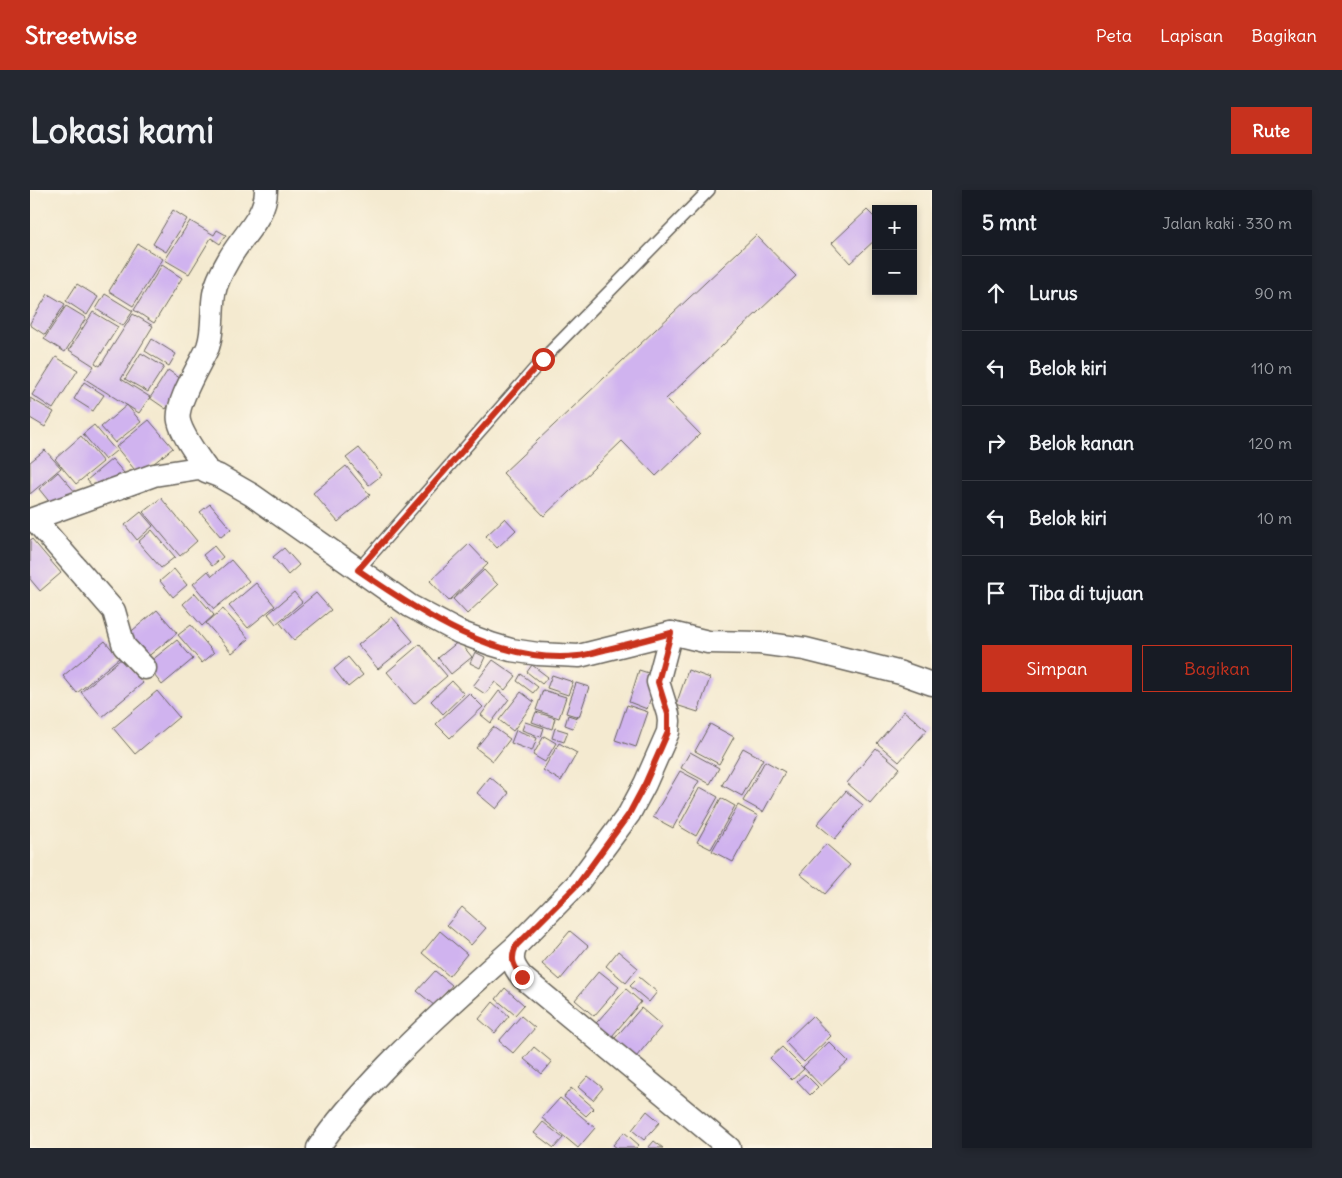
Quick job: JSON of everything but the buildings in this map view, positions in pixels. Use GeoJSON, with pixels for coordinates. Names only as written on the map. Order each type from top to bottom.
{"type":"FeatureCollection","features":[{"type":"Feature","properties":{"kind":"street"},"geometry":{"type":"LineString","coordinates":[[266,190],[260,212],[231,255],[217,284],[214,295],[209,344],[182,401],[179,413],[182,430],[205,467],[206,472],[219,476],[252,495],[410,606],[459,632],[511,650],[559,656],[579,656],[671,633],[708,642],[760,643],[805,649],[932,684]]}},
{"type":"Feature","properties":{"kind":"street"},"geometry":{"type":"LineString","coordinates":[[145,668],[124,646],[114,611],[32,520],[154,475],[205,467]]}},
{"type":"Feature","properties":{"kind":"street"},"geometry":{"type":"LineString","coordinates":[[318,1148],[338,1120],[365,1089],[422,1030],[516,946],[578,884],[629,814],[645,784],[668,732],[668,714],[658,682],[671,633]]}},
{"type":"Feature","properties":{"kind":"street"},"geometry":{"type":"LineString","coordinates":[[516,946],[512,954],[512,961],[522,977],[728,1148]]}},
{"type":"Feature","properties":{"kind":"lane"},"geometry":{"type":"LineString","coordinates":[[358,570],[543,359],[710,190]]}},
{"type":"Feature","properties":{"kind":"route"},"geometry":{"type":"LineString","coordinates":[[522,977],[512,961],[512,954],[516,946],[578,884],[629,814],[645,784],[668,732],[668,714],[658,682],[671,633],[579,656],[559,656],[511,650],[459,632],[410,606],[358,570],[543,359]]}}]}
